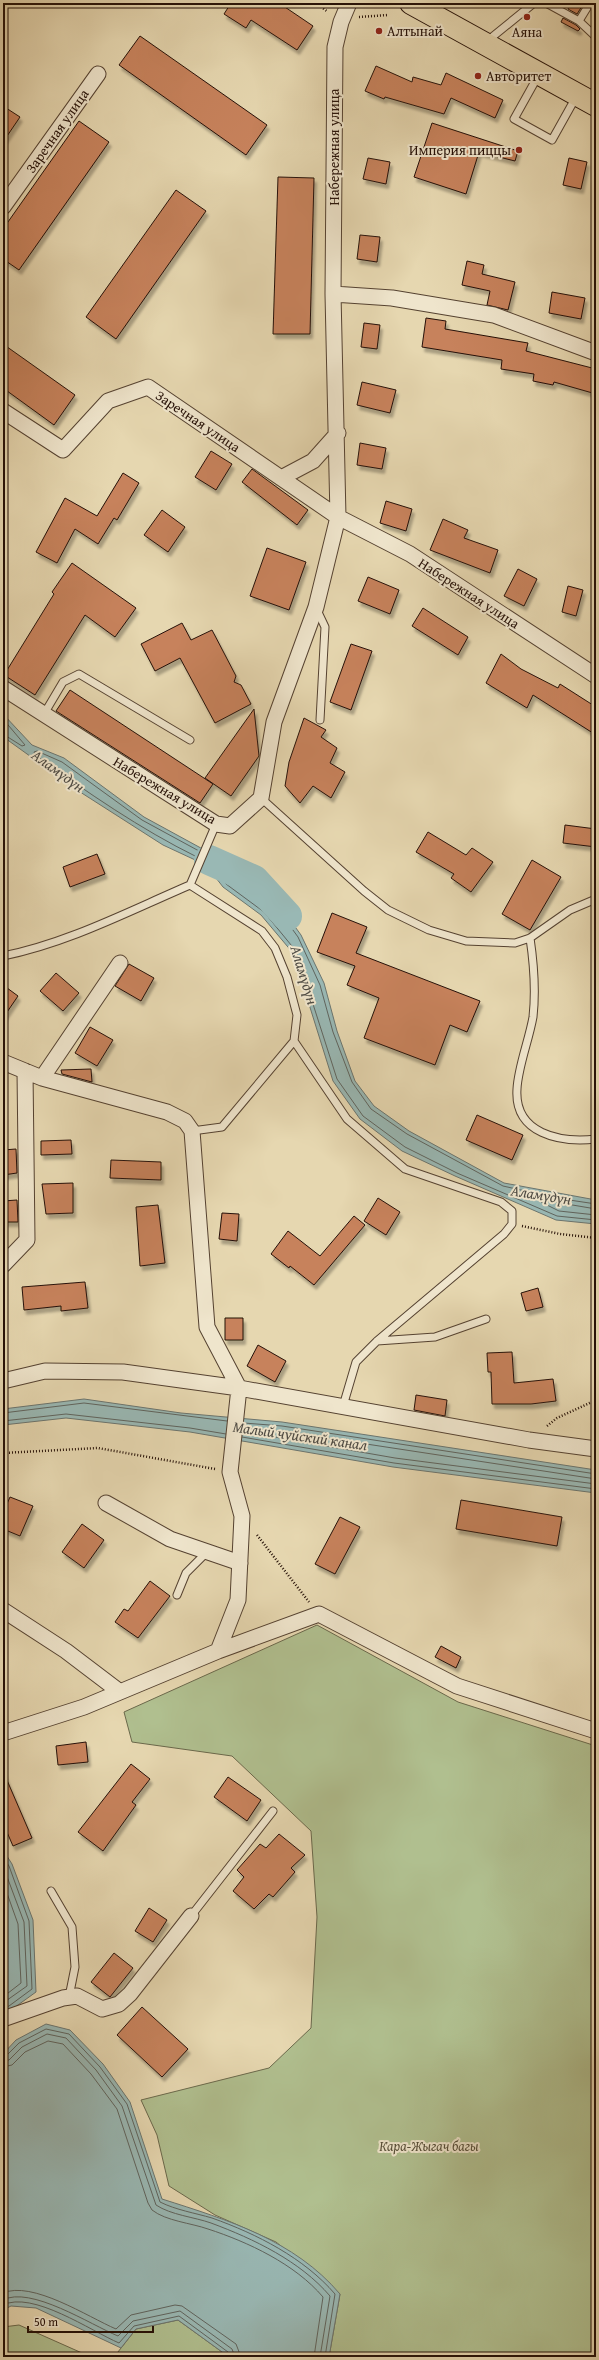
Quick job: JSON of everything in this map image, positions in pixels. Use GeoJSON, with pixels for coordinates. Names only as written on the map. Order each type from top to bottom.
{"type":"FeatureCollection","features":[{"type":"Feature","properties":{"kind":"main road"},"geometry":{"type":"LineString","coordinates":[[410,3],[539,75],[589,98]]}},
{"type":"Feature","properties":{"kind":"street","name":"Набережная улица"},"geometry":{"type":"LineString","coordinates":[[3,688],[216,824],[230,826],[261,798],[274,722],[316,607],[338,517],[338,434],[334,294],[335,47],[341,22],[349,3]]}},
{"type":"Feature","properties":{"kind":"street","name":"Заречная улица"},"geometry":{"type":"LineString","coordinates":[[3,207],[98,74]]}},
{"type":"Feature","properties":{"kind":"street"},"geometry":{"type":"LineString","coordinates":[[334,294],[392,298],[494,315],[596,353]]}},
{"type":"Feature","properties":{"kind":"street","name":"Заречная улица"},"geometry":{"type":"LineString","coordinates":[[3,411],[63,450],[108,401],[148,387],[338,517]]}},
{"type":"Feature","properties":{"kind":"street"},"geometry":{"type":"LineString","coordinates":[[281,478],[313,461],[338,434]]}},
{"type":"Feature","properties":{"kind":"street","name":"Набережная улица"},"geometry":{"type":"LineString","coordinates":[[338,517],[410,554],[596,676]]}},
{"type":"Feature","properties":{"kind":"street"},"geometry":{"type":"LineString","coordinates":[[42,1078],[120,963]]}},
{"type":"Feature","properties":{"kind":"street"},"geometry":{"type":"LineString","coordinates":[[3,1062],[42,1078],[167,1112],[185,1121],[192,1131],[207,1327],[240,1388],[231,1465],[242,1516],[238,1600],[218,1651]]}},
{"type":"Feature","properties":{"kind":"street"},"geometry":{"type":"LineString","coordinates":[[3,1265],[27,1240],[25,1071]]}},
{"type":"Feature","properties":{"kind":"street"},"geometry":{"type":"LineString","coordinates":[[3,1381],[45,1371],[123,1372],[240,1388],[529,1440],[596,1449]]}},
{"type":"Feature","properties":{"kind":"street"},"geometry":{"type":"LineString","coordinates":[[106,1502],[170,1539],[240,1563]]}},
{"type":"Feature","properties":{"kind":"street"},"geometry":{"type":"LineString","coordinates":[[3,1610],[66,1651],[120,1692]]}},
{"type":"Feature","properties":{"kind":"street"},"geometry":{"type":"LineString","coordinates":[[3,1732],[84,1707],[218,1651],[319,1614],[457,1686],[596,1731]]}},
{"type":"Feature","properties":{"kind":"street"},"geometry":{"type":"LineString","coordinates":[[3,2018],[77,1996],[102,2009],[119,2004],[130,1994],[191,1916]]}},
{"type":"Feature","properties":{"kind":"lane"},"geometry":{"type":"LineString","coordinates":[[484,44],[534,3]]}},
{"type":"Feature","properties":{"kind":"lane"},"geometry":{"type":"LineString","coordinates":[[546,3],[579,20],[596,36]]}},
{"type":"Feature","properties":{"kind":"lane"},"geometry":{"type":"LineString","coordinates":[[579,20],[590,3]]}},
{"type":"Feature","properties":{"kind":"lane"},"geometry":{"type":"LineString","coordinates":[[539,75],[514,119],[552,140],[589,98]]}},
{"type":"Feature","properties":{"kind":"lane"},"geometry":{"type":"LineString","coordinates":[[316,607],[325,627],[320,720]]}},
{"type":"Feature","properties":{"kind":"lane"},"geometry":{"type":"LineString","coordinates":[[44,714],[63,682],[79,674],[190,740]]}},
{"type":"Feature","properties":{"kind":"lane"},"geometry":{"type":"LineString","coordinates":[[261,798],[364,891],[388,910],[429,930],[466,941],[515,943],[530,938],[570,910],[596,899]]}},
{"type":"Feature","properties":{"kind":"lane"},"geometry":{"type":"LineString","coordinates":[[3,956],[21,953],[101,924],[191,882],[216,824]]}},
{"type":"Feature","properties":{"kind":"lane"},"geometry":{"type":"LineString","coordinates":[[191,882],[262,931],[275,948],[287,977],[296,1015],[294,1041],[222,1127],[192,1131]]}},
{"type":"Feature","properties":{"kind":"lane"},"geometry":{"type":"LineString","coordinates":[[530,938],[536,982],[532,1017],[517,1088],[518,1106],[525,1120],[538,1130],[558,1139],[596,1139]]}},
{"type":"Feature","properties":{"kind":"lane"},"geometry":{"type":"LineString","coordinates":[[294,1041],[346,1119],[405,1169],[501,1202],[512,1211],[512,1224],[504,1234],[377,1341],[356,1362],[343,1406]]}},
{"type":"Feature","properties":{"kind":"lane"},"geometry":{"type":"LineString","coordinates":[[377,1341],[435,1337],[486,1319]]}},
{"type":"Feature","properties":{"kind":"lane"},"geometry":{"type":"LineString","coordinates":[[177,1595],[186,1573],[207,1552]]}},
{"type":"Feature","properties":{"kind":"lane"},"geometry":{"type":"LineString","coordinates":[[191,1916],[273,1811]]}},
{"type":"Feature","properties":{"kind":"lane"},"geometry":{"type":"LineString","coordinates":[[51,1891],[72,1927],[75,1967],[70,1997]]}},
{"type":"Feature","properties":{"kind":"path"},"geometry":{"type":"LineString","coordinates":[[317,3],[328,12]]}},
{"type":"Feature","properties":{"kind":"path"},"geometry":{"type":"LineString","coordinates":[[357,18],[388,15]]}},
{"type":"Feature","properties":{"kind":"path"},"geometry":{"type":"LineString","coordinates":[[512,1224],[560,1234],[596,1238]]}},
{"type":"Feature","properties":{"kind":"path"},"geometry":{"type":"LineString","coordinates":[[529,1440],[557,1418],[596,1400]]}},
{"type":"Feature","properties":{"kind":"path"},"geometry":{"type":"LineString","coordinates":[[3,1453],[98,1448],[231,1465]]}},
{"type":"Feature","properties":{"kind":"path"},"geometry":{"type":"LineString","coordinates":[[242,1516],[319,1614]]}},
{"type":"Feature","properties":{"kind":"green space","name":"Кара-Жыгач багы"},"geometry":{"type":"Polygon","coordinates":[[[317,1625],[458,1702],[596,1746],[596,2357],[329,2357],[340,2294],[276,2242],[215,2215],[169,2186],[157,2135],[141,2100],[269,2068],[311,2028],[317,1917],[311,1831],[232,1756],[132,1742],[124,1712],[317,1625]]]}},
{"type":"Feature","properties":{"kind":"green space"},"geometry":{"type":"Polygon","coordinates":[[[178,2320],[229,2357],[114,2357],[136,2329],[178,2320]]]}},
{"type":"Feature","properties":{"kind":"green space"},"geometry":{"type":"Polygon","coordinates":[[[19,2325],[91,2357],[3,2357],[3,2327],[19,2325]]]}},
{"type":"Feature","properties":{"kind":"water"},"geometry":{"type":"Polygon","coordinates":[[[3,714],[32,745],[64,758],[144,817],[221,859],[272,895],[301,935],[324,983],[337,1031],[355,1081],[374,1106],[409,1131],[504,1183],[596,1200],[596,1224],[556,1220],[455,1176],[402,1151],[360,1119],[333,1081],[293,953],[261,915],[223,887],[206,865],[163,845],[77,790],[3,737],[3,714]]]}},
{"type":"Feature","properties":{"kind":"water","name":"Малый чуйский канал"},"geometry":{"type":"Polygon","coordinates":[[[84,1399],[181,1413],[282,1422],[596,1470],[596,1493],[393,1467],[190,1432],[66,1418],[3,1425],[3,1409],[84,1399]]]}},
{"type":"Feature","properties":{"kind":"water"},"geometry":{"type":"Polygon","coordinates":[[[3,1850],[12,1864],[33,1920],[36,1992],[11,2010],[3,2012],[3,1850]]]}},
{"type":"Feature","properties":{"kind":"water"},"geometry":{"type":"Polygon","coordinates":[[[46,2024],[70,2030],[103,2064],[130,2102],[162,2199],[235,2224],[281,2246],[302,2259],[322,2275],[340,2294],[329,2357],[229,2357],[178,2320],[136,2329],[121,2348],[36,2308],[11,2306],[3,2310],[3,2054],[16,2040],[46,2024]]]}},
{"type":"Feature","properties":{"kind":"building"},"geometry":{"type":"Polygon","coordinates":[[[231,3],[279,3],[313,26],[297,50],[251,20],[246,28],[224,14],[231,3]]]}},
{"type":"Feature","properties":{"kind":"building"},"geometry":{"type":"Polygon","coordinates":[[[571,3],[584,3],[577,14],[568,9],[571,3]]]}},
{"type":"Feature","properties":{"kind":"building"},"geometry":{"type":"Polygon","coordinates":[[[563,18],[580,29],[578,31],[561,22],[563,18]]]}},
{"type":"Feature","properties":{"kind":"building"},"geometry":{"type":"Polygon","coordinates":[[[140,36],[267,125],[246,155],[119,65],[140,36]]]}},
{"type":"Feature","properties":{"kind":"building"},"geometry":{"type":"Polygon","coordinates":[[[376,66],[412,82],[413,77],[441,85],[446,73],[503,100],[495,118],[451,98],[444,114],[385,97],[384,99],[365,91],[376,66]]]}},
{"type":"Feature","properties":{"kind":"building"},"geometry":{"type":"Polygon","coordinates":[[[3,106],[20,117],[3,142],[3,106]]]}},
{"type":"Feature","properties":{"kind":"building"},"geometry":{"type":"Polygon","coordinates":[[[79,121],[109,142],[19,270],[3,259],[3,229],[79,121]]]}},
{"type":"Feature","properties":{"kind":"building"},"geometry":{"type":"Polygon","coordinates":[[[432,123],[518,151],[515,161],[479,152],[466,194],[414,177],[432,123]]]}},
{"type":"Feature","properties":{"kind":"building"},"geometry":{"type":"Polygon","coordinates":[[[368,158],[390,162],[386,184],[363,179],[368,158]]]}},
{"type":"Feature","properties":{"kind":"building"},"geometry":{"type":"Polygon","coordinates":[[[569,158],[587,162],[581,189],[563,185],[569,158]]]}},
{"type":"Feature","properties":{"kind":"building"},"geometry":{"type":"Polygon","coordinates":[[[278,177],[314,178],[310,334],[273,334],[278,177]]]}},
{"type":"Feature","properties":{"kind":"building"},"geometry":{"type":"Polygon","coordinates":[[[176,190],[206,211],[116,339],[86,317],[176,190]]]}},
{"type":"Feature","properties":{"kind":"building"},"geometry":{"type":"Polygon","coordinates":[[[360,235],[380,237],[377,262],[357,259],[360,235]]]}},
{"type":"Feature","properties":{"kind":"building"},"geometry":{"type":"Polygon","coordinates":[[[467,261],[484,265],[482,274],[515,282],[508,310],[487,305],[490,291],[462,285],[467,261]]]}},
{"type":"Feature","properties":{"kind":"building"},"geometry":{"type":"Polygon","coordinates":[[[552,292],[585,298],[581,319],[549,313],[552,292]]]}},
{"type":"Feature","properties":{"kind":"building"},"geometry":{"type":"Polygon","coordinates":[[[426,318],[446,321],[445,329],[528,343],[526,351],[596,369],[596,394],[554,382],[553,385],[533,381],[534,374],[501,369],[502,360],[422,347],[426,318]]]}},
{"type":"Feature","properties":{"kind":"building"},"geometry":{"type":"Polygon","coordinates":[[[364,323],[380,325],[377,349],[361,347],[364,323]]]}},
{"type":"Feature","properties":{"kind":"building"},"geometry":{"type":"Polygon","coordinates":[[[3,344],[75,395],[54,425],[3,388],[3,344]]]}},
{"type":"Feature","properties":{"kind":"building"},"geometry":{"type":"Polygon","coordinates":[[[362,382],[396,390],[390,413],[357,405],[362,382]]]}},
{"type":"Feature","properties":{"kind":"building"},"geometry":{"type":"Polygon","coordinates":[[[360,443],[386,448],[382,469],[357,465],[360,443]]]}},
{"type":"Feature","properties":{"kind":"building"},"geometry":{"type":"Polygon","coordinates":[[[211,451],[232,464],[216,490],[195,477],[211,451]]]}},
{"type":"Feature","properties":{"kind":"building"},"geometry":{"type":"Polygon","coordinates":[[[252,469],[308,510],[297,525],[242,482],[252,469]]]}},
{"type":"Feature","properties":{"kind":"building"},"geometry":{"type":"Polygon","coordinates":[[[123,473],[139,483],[117,520],[114,518],[98,544],[75,529],[57,563],[36,552],[65,498],[97,516],[123,473]]]}},
{"type":"Feature","properties":{"kind":"building"},"geometry":{"type":"Polygon","coordinates":[[[386,501],[412,509],[406,531],[380,523],[386,501]]]}},
{"type":"Feature","properties":{"kind":"building"},"geometry":{"type":"Polygon","coordinates":[[[162,510],[185,527],[168,552],[144,535],[162,510]]]}},
{"type":"Feature","properties":{"kind":"building"},"geometry":{"type":"Polygon","coordinates":[[[443,519],[468,530],[464,538],[498,550],[490,573],[430,550],[443,519]]]}},
{"type":"Feature","properties":{"kind":"building"},"geometry":{"type":"Polygon","coordinates":[[[267,548],[306,562],[289,610],[250,596],[267,548]]]}},
{"type":"Feature","properties":{"kind":"building"},"geometry":{"type":"Polygon","coordinates":[[[72,563],[136,608],[115,637],[85,615],[35,695],[4,675],[54,594],[52,592],[72,563]]]}},
{"type":"Feature","properties":{"kind":"building"},"geometry":{"type":"Polygon","coordinates":[[[518,569],[537,579],[524,606],[504,596],[518,569]]]}},
{"type":"Feature","properties":{"kind":"building"},"geometry":{"type":"Polygon","coordinates":[[[368,577],[399,590],[390,614],[358,601],[368,577]]]}},
{"type":"Feature","properties":{"kind":"building"},"geometry":{"type":"Polygon","coordinates":[[[568,586],[583,590],[576,616],[562,612],[568,586]]]}},
{"type":"Feature","properties":{"kind":"building"},"geometry":{"type":"Polygon","coordinates":[[[423,608],[468,637],[458,655],[412,626],[423,608]]]}},
{"type":"Feature","properties":{"kind":"building"},"geometry":{"type":"Polygon","coordinates":[[[182,623],[191,640],[212,630],[236,676],[234,682],[241,685],[251,704],[215,723],[180,658],[155,671],[141,644],[182,623]]]}},
{"type":"Feature","properties":{"kind":"building"},"geometry":{"type":"Polygon","coordinates":[[[351,644],[372,651],[351,710],[330,702],[351,644]]]}},
{"type":"Feature","properties":{"kind":"building"},"geometry":{"type":"Polygon","coordinates":[[[501,654],[521,669],[558,688],[560,684],[596,707],[596,735],[533,695],[527,708],[486,683],[501,654]]]}},
{"type":"Feature","properties":{"kind":"building"},"geometry":{"type":"Polygon","coordinates":[[[70,690],[213,784],[200,803],[56,711],[70,690]]]}},
{"type":"Feature","properties":{"kind":"building"},"geometry":{"type":"Polygon","coordinates":[[[254,709],[259,756],[231,796],[205,778],[254,709]]]}},
{"type":"Feature","properties":{"kind":"building"},"geometry":{"type":"Polygon","coordinates":[[[304,718],[326,730],[321,737],[337,748],[330,763],[345,772],[331,798],[313,786],[300,803],[285,786],[289,762],[304,718]]]}},
{"type":"Feature","properties":{"kind":"building"},"geometry":{"type":"Polygon","coordinates":[[[565,825],[596,829],[596,847],[563,843],[565,825]]]}},
{"type":"Feature","properties":{"kind":"building"},"geometry":{"type":"Polygon","coordinates":[[[428,832],[466,855],[472,848],[493,862],[471,892],[451,878],[454,874],[416,852],[428,832]]]}},
{"type":"Feature","properties":{"kind":"building"},"geometry":{"type":"Polygon","coordinates":[[[97,854],[105,874],[70,887],[63,867],[97,854]]]}},
{"type":"Feature","properties":{"kind":"building"},"geometry":{"type":"Polygon","coordinates":[[[532,860],[561,877],[530,930],[502,914],[532,860]]]}},
{"type":"Feature","properties":{"kind":"building"},"geometry":{"type":"Polygon","coordinates":[[[332,913],[367,927],[356,953],[480,1001],[467,1032],[450,1025],[435,1065],[364,1038],[379,998],[347,985],[355,966],[317,952],[332,913]]]}},
{"type":"Feature","properties":{"kind":"building"},"geometry":{"type":"Polygon","coordinates":[[[129,964],[154,978],[141,1001],[115,986],[129,964]]]}},
{"type":"Feature","properties":{"kind":"building"},"geometry":{"type":"Polygon","coordinates":[[[56,973],[79,993],[63,1011],[40,991],[56,973]]]}},
{"type":"Feature","properties":{"kind":"building"},"geometry":{"type":"Polygon","coordinates":[[[3,985],[18,996],[3,1018],[3,985]]]}},
{"type":"Feature","properties":{"kind":"building"},"geometry":{"type":"Polygon","coordinates":[[[90,1027],[113,1040],[97,1066],[75,1053],[90,1027]]]}},
{"type":"Feature","properties":{"kind":"building"},"geometry":{"type":"Polygon","coordinates":[[[91,1069],[92,1082],[62,1074],[61,1070],[91,1069]]]}},
{"type":"Feature","properties":{"kind":"building"},"geometry":{"type":"Polygon","coordinates":[[[477,1115],[523,1135],[512,1160],[466,1140],[477,1115]]]}},
{"type":"Feature","properties":{"kind":"building"},"geometry":{"type":"Polygon","coordinates":[[[71,1140],[72,1154],[41,1155],[41,1141],[71,1140]]]}},
{"type":"Feature","properties":{"kind":"building"},"geometry":{"type":"Polygon","coordinates":[[[16,1149],[17,1173],[3,1175],[3,1150],[16,1149]]]}},
{"type":"Feature","properties":{"kind":"building"},"geometry":{"type":"Polygon","coordinates":[[[111,1160],[161,1162],[161,1180],[110,1178],[111,1160]]]}},
{"type":"Feature","properties":{"kind":"building"},"geometry":{"type":"Polygon","coordinates":[[[73,1183],[73,1213],[46,1214],[42,1184],[73,1183]]]}},
{"type":"Feature","properties":{"kind":"building"},"geometry":{"type":"Polygon","coordinates":[[[378,1198],[400,1212],[386,1235],[364,1221],[378,1198]]]}},
{"type":"Feature","properties":{"kind":"building"},"geometry":{"type":"Polygon","coordinates":[[[17,1200],[18,1222],[3,1222],[3,1201],[17,1200]]]}},
{"type":"Feature","properties":{"kind":"building"},"geometry":{"type":"Polygon","coordinates":[[[158,1205],[165,1263],[140,1266],[136,1207],[158,1205]]]}},
{"type":"Feature","properties":{"kind":"building"},"geometry":{"type":"Polygon","coordinates":[[[222,1213],[239,1214],[237,1241],[219,1239],[222,1213]]]}},
{"type":"Feature","properties":{"kind":"building"},"geometry":{"type":"Polygon","coordinates":[[[354,1216],[365,1225],[314,1285],[290,1266],[289,1268],[271,1254],[288,1231],[320,1256],[354,1216]]]}},
{"type":"Feature","properties":{"kind":"building"},"geometry":{"type":"Polygon","coordinates":[[[85,1282],[88,1308],[61,1311],[61,1306],[24,1310],[22,1287],[85,1282]]]}},
{"type":"Feature","properties":{"kind":"building"},"geometry":{"type":"Polygon","coordinates":[[[538,1288],[543,1307],[526,1311],[521,1293],[538,1288]]]}},
{"type":"Feature","properties":{"kind":"building"},"geometry":{"type":"Polygon","coordinates":[[[225,1318],[243,1318],[243,1340],[225,1340],[225,1318]]]}},
{"type":"Feature","properties":{"kind":"building"},"geometry":{"type":"Polygon","coordinates":[[[258,1345],[286,1361],[275,1382],[247,1366],[258,1345]]]}},
{"type":"Feature","properties":{"kind":"building"},"geometry":{"type":"Polygon","coordinates":[[[512,1352],[514,1383],[553,1379],[556,1401],[531,1404],[492,1404],[491,1372],[488,1372],[487,1353],[512,1352]]]}},
{"type":"Feature","properties":{"kind":"building"},"geometry":{"type":"Polygon","coordinates":[[[416,1395],[447,1400],[445,1416],[414,1410],[416,1395]]]}},
{"type":"Feature","properties":{"kind":"building"},"geometry":{"type":"Polygon","coordinates":[[[10,1497],[33,1506],[20,1536],[3,1529],[3,1513],[10,1497]]]}},
{"type":"Feature","properties":{"kind":"building"},"geometry":{"type":"Polygon","coordinates":[[[461,1500],[562,1517],[557,1546],[456,1529],[461,1500]]]}},
{"type":"Feature","properties":{"kind":"building"},"geometry":{"type":"Polygon","coordinates":[[[340,1517],[360,1527],[335,1574],[315,1564],[340,1517]]]}},
{"type":"Feature","properties":{"kind":"building"},"geometry":{"type":"Polygon","coordinates":[[[82,1524],[104,1540],[84,1568],[62,1552],[82,1524]]]}},
{"type":"Feature","properties":{"kind":"building"},"geometry":{"type":"Polygon","coordinates":[[[150,1581],[170,1596],[138,1638],[115,1622],[124,1609],[128,1611],[150,1581]]]}},
{"type":"Feature","properties":{"kind":"building"},"geometry":{"type":"Polygon","coordinates":[[[441,1646],[461,1657],[456,1668],[435,1657],[441,1646]]]}},
{"type":"Feature","properties":{"kind":"building"},"geometry":{"type":"Polygon","coordinates":[[[86,1742],[88,1762],[58,1765],[56,1746],[86,1742]]]}},
{"type":"Feature","properties":{"kind":"building"},"geometry":{"type":"Polygon","coordinates":[[[131,1764],[150,1779],[132,1802],[136,1805],[103,1851],[78,1832],[131,1764]]]}},
{"type":"Feature","properties":{"kind":"building"},"geometry":{"type":"Polygon","coordinates":[[[3,1771],[32,1838],[13,1846],[3,1823],[3,1771]]]}},
{"type":"Feature","properties":{"kind":"building"},"geometry":{"type":"Polygon","coordinates":[[[228,1777],[261,1800],[247,1821],[214,1797],[228,1777]]]}},
{"type":"Feature","properties":{"kind":"building"},"geometry":{"type":"Polygon","coordinates":[[[279,1834],[305,1855],[291,1868],[295,1872],[273,1897],[269,1894],[254,1909],[233,1891],[244,1877],[237,1870],[260,1844],[266,1848],[279,1834]]]}},
{"type":"Feature","properties":{"kind":"building"},"geometry":{"type":"Polygon","coordinates":[[[149,1908],[167,1920],[153,1942],[135,1931],[149,1908]]]}},
{"type":"Feature","properties":{"kind":"building"},"geometry":{"type":"Polygon","coordinates":[[[114,1953],[133,1968],[110,1997],[91,1982],[114,1953]]]}},
{"type":"Feature","properties":{"kind":"building"},"geometry":{"type":"Polygon","coordinates":[[[142,2007],[188,2049],[162,2077],[117,2035],[142,2007]]]}},
{"type":"Feature","properties":{"kind":"waterway","name":"Аламүдүн"},"geometry":{"type":"LineString","coordinates":[[209,860],[254,880],[287,916]]}},
{"type":"Feature","properties":{"kind":"place","name":"Аяна"},"geometry":{"type":"Point","coordinates":[527,17]}},
{"type":"Feature","properties":{"kind":"place","name":"Алтынай"},"geometry":{"type":"Point","coordinates":[379,31]}},
{"type":"Feature","properties":{"kind":"place","name":"Авторитет"},"geometry":{"type":"Point","coordinates":[478,76]}},
{"type":"Feature","properties":{"kind":"place","name":"Империя пиццы"},"geometry":{"type":"Point","coordinates":[519,150]}}]}
